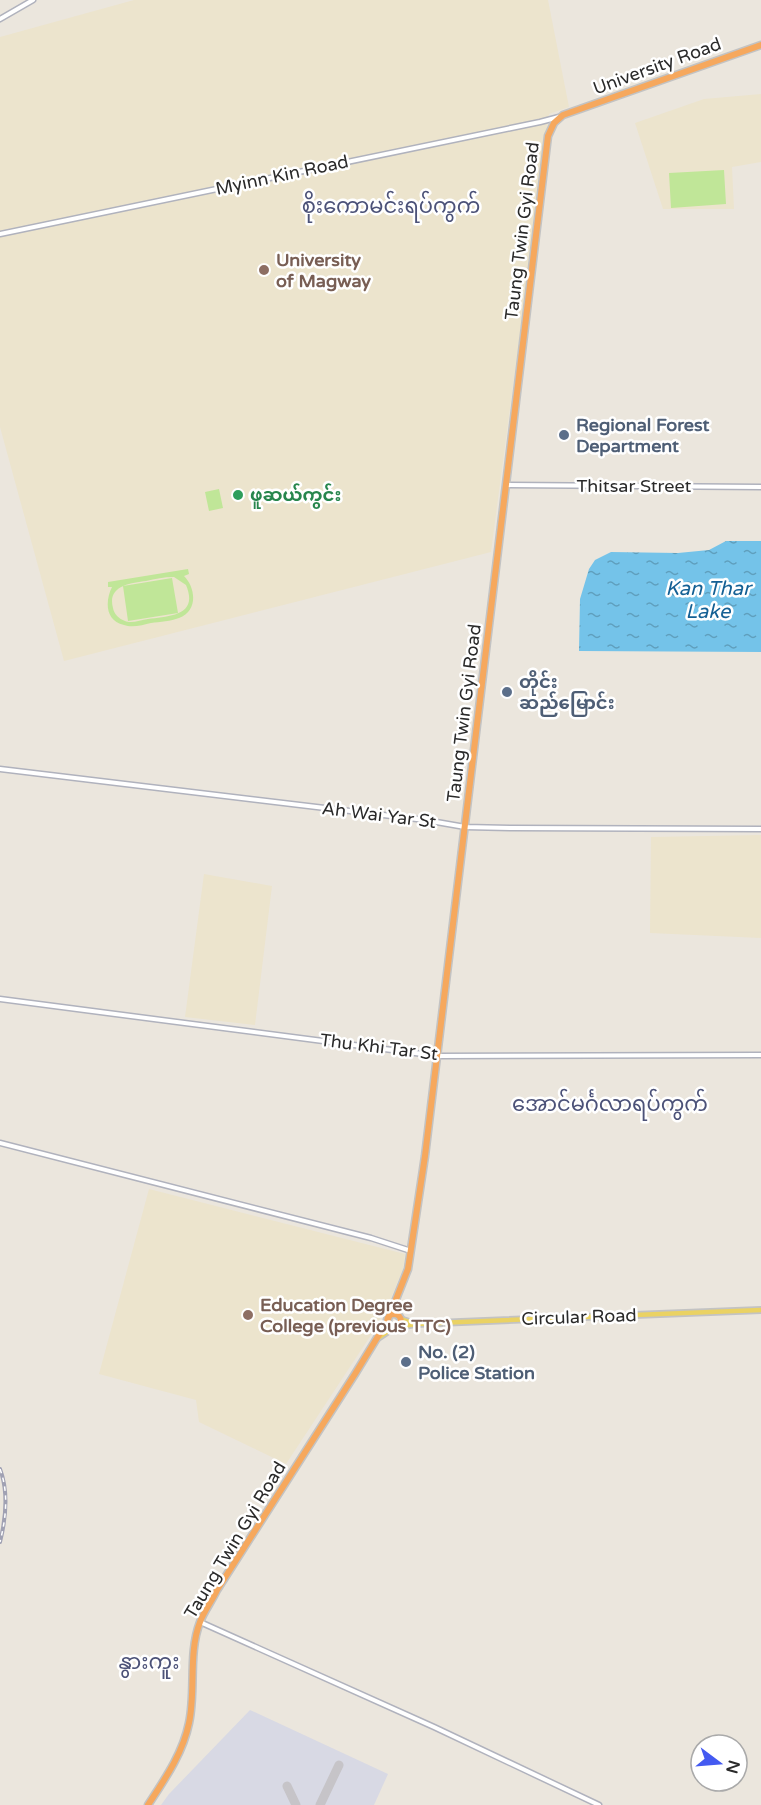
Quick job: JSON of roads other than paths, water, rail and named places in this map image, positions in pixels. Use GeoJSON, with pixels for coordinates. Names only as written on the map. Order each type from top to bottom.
{"type":"FeatureCollection","features":[{"type":"Feature","properties":{"kind":"highway","name":"University Road"},"geometry":{"type":"LineString","coordinates":[[563,115],[761,45]]}},
{"type":"Feature","properties":{"kind":"highway","name":"Taung Twin Gyi Road"},"geometry":{"type":"LineString","coordinates":[[148,1805],[183,1746],[193,1696],[193,1662],[200,1622],[378,1338],[396,1303],[408,1269],[438,1056],[548,136],[554,123],[563,115]]}},
{"type":"Feature","properties":{"kind":"highway"},"geometry":{"type":"LineString","coordinates":[[392,1315],[399,1317],[401,1322],[395,1328],[390,1326],[388,1318],[392,1315]]}},
{"type":"Feature","properties":{"kind":"main road"},"geometry":{"type":"LineString","coordinates":[[396,1303],[399,1317],[415,1324]]}},
{"type":"Feature","properties":{"kind":"main road","name":"Circular Road"},"geometry":{"type":"LineString","coordinates":[[378,1338],[395,1328],[415,1324],[761,1310]]}},
{"type":"Feature","properties":{"kind":"street"},"geometry":{"type":"LineString","coordinates":[[0,19],[33,0]]}},
{"type":"Feature","properties":{"kind":"street","name":"Myinn Kin Road"},"geometry":{"type":"LineString","coordinates":[[0,234],[540,122],[563,115]]}},
{"type":"Feature","properties":{"kind":"street","name":"Thitsar Street"},"geometry":{"type":"LineString","coordinates":[[506,485],[761,487]]}},
{"type":"Feature","properties":{"kind":"street","name":"Ah Wai Yar St"},"geometry":{"type":"LineString","coordinates":[[0,768],[465,827],[761,829]]}},
{"type":"Feature","properties":{"kind":"street","name":"Thu Khi Tar St"},"geometry":{"type":"LineString","coordinates":[[0,999],[438,1056],[761,1055]]}},
{"type":"Feature","properties":{"kind":"street"},"geometry":{"type":"LineString","coordinates":[[0,1143],[371,1238],[411,1251]]}},
{"type":"Feature","properties":{"kind":"street"},"geometry":{"type":"LineString","coordinates":[[200,1622],[434,1727],[599,1805]]}},
{"type":"Feature","properties":{"kind":"water","name":"Kan Thar Lake"},"geometry":{"type":"Polygon","coordinates":[[[726,541],[761,541],[761,652],[579,651],[580,599],[589,569],[595,560],[611,552],[678,553],[709,550],[726,541]]]}},
{"type":"Feature","properties":{"kind":"railway"},"geometry":{"type":"LineString","coordinates":[[0,1469],[5,1487],[6,1506],[0,1542]]}},
{"type":"Feature","properties":{"kind":"place","name":"University of Magway"},"geometry":{"type":"Point","coordinates":[264,270]}},
{"type":"Feature","properties":{"kind":"place","name":"Regional Forest Department"},"geometry":{"type":"Point","coordinates":[564,435]}},
{"type":"Feature","properties":{"kind":"place","name":"ဖူဆယ်ကွင်း"},"geometry":{"type":"Point","coordinates":[238,495]}},
{"type":"Feature","properties":{"kind":"place","name":"တိုင်း ဆည်မြောင်း"},"geometry":{"type":"Point","coordinates":[507,692]}},
{"type":"Feature","properties":{"kind":"place","name":"Education Degree College (previous TTC)"},"geometry":{"type":"Point","coordinates":[248,1315]}},
{"type":"Feature","properties":{"kind":"place","name":"No. (2) Police Station"},"geometry":{"type":"Point","coordinates":[406,1362]}},
{"type":"Feature","properties":{"kind":"district","name":"စိုးကောမင်းရပ်ကွက်"},"geometry":{"type":"Point","coordinates":[391,206]}},
{"type":"Feature","properties":{"kind":"district","name":"အောင်မင်္ဂလာရပ်ကွက်"},"geometry":{"type":"Point","coordinates":[610,1104]}},
{"type":"Feature","properties":{"kind":"district","name":"နွားကူး"},"geometry":{"type":"Point","coordinates":[149,1662]}}]}
